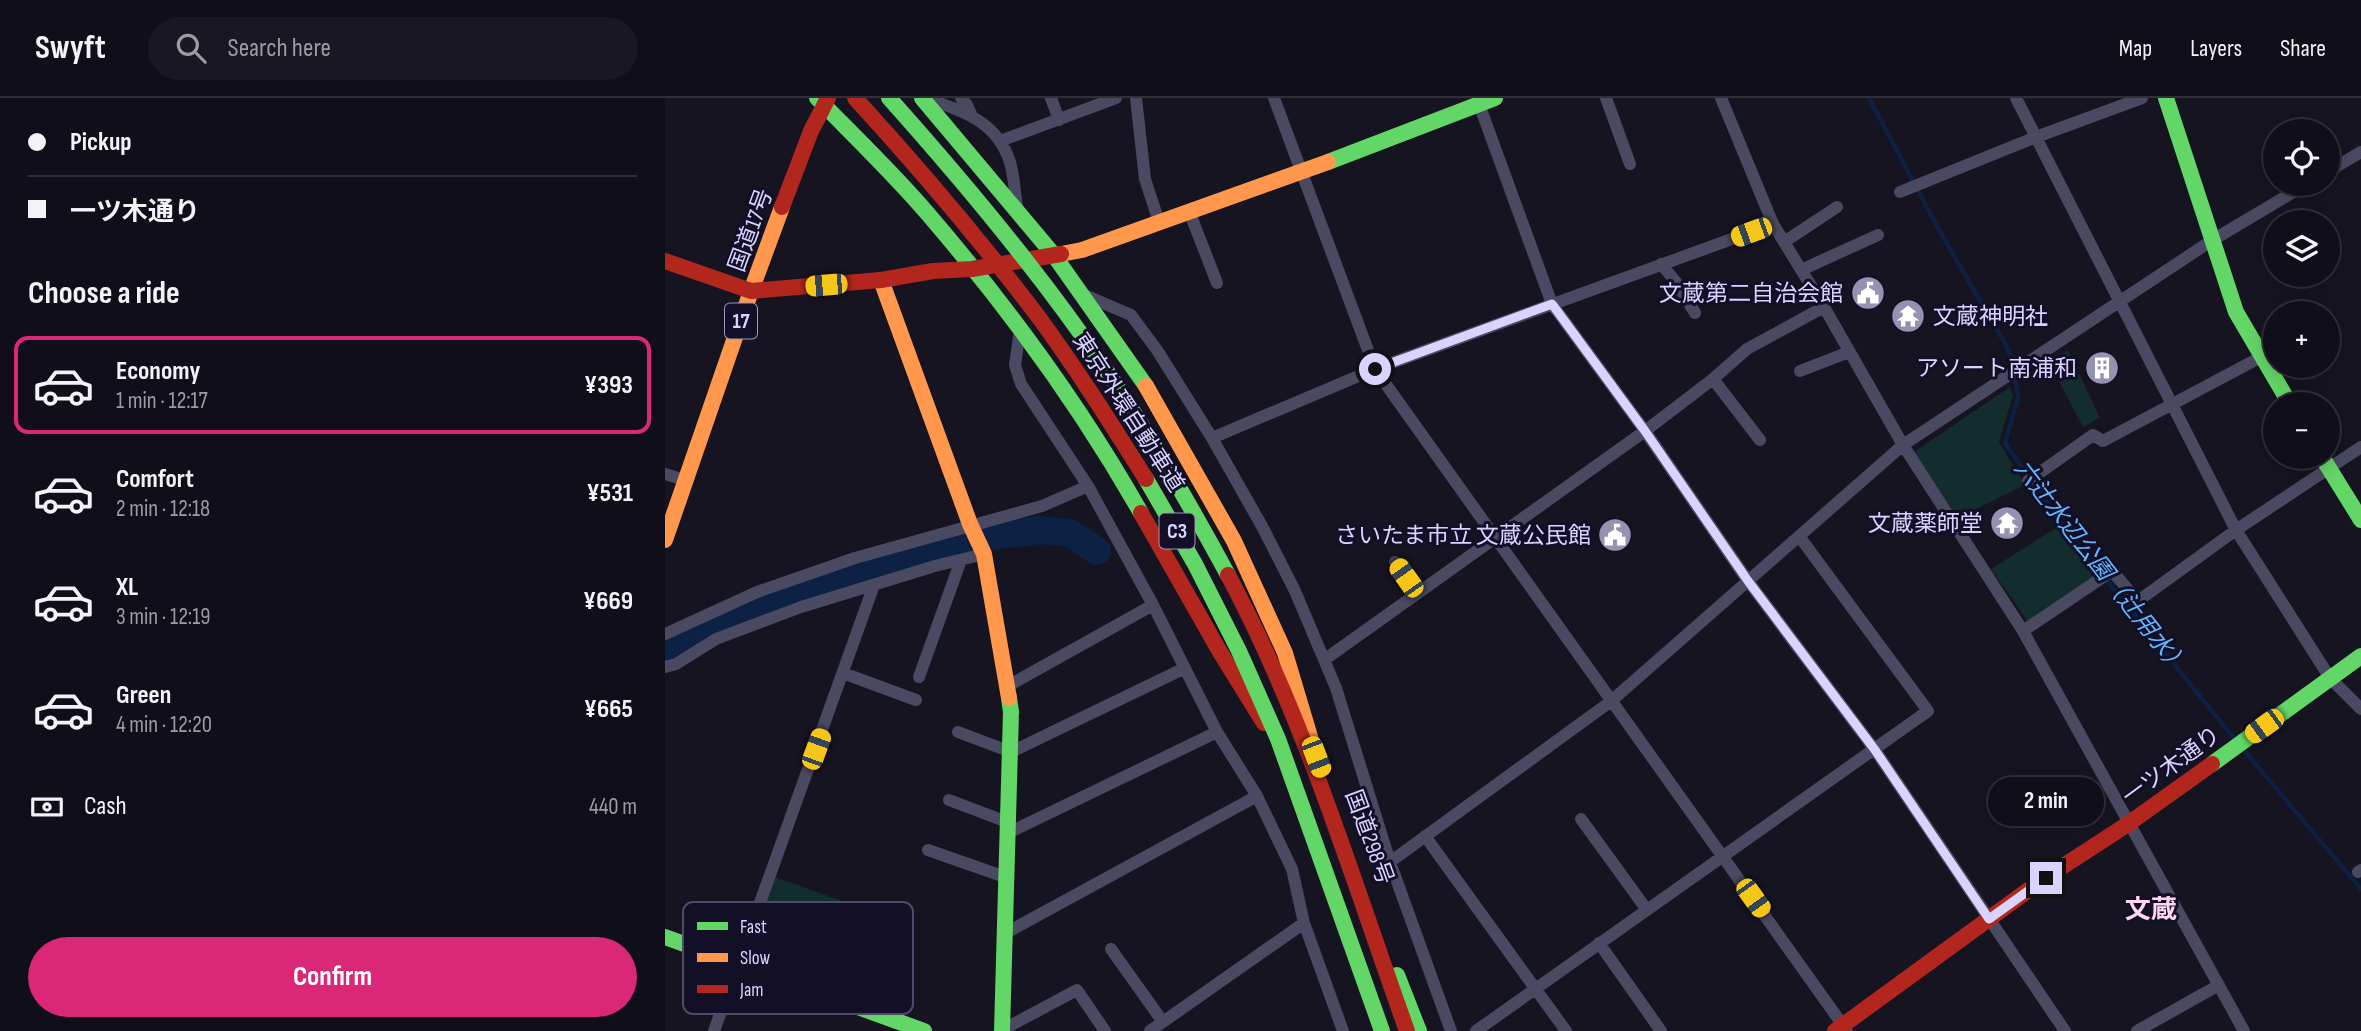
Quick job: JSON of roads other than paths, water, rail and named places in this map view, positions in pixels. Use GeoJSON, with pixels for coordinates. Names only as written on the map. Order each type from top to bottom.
{"type":"FeatureCollection","features":[{"type":"Feature","properties":{"kind":"main road","name":"東京外環自動車道"},"geometry":{"type":"LineString","coordinates":[[855,98],[929,177],[1027,299],[1111,422],[1183,541],[1216,602],[1279,741],[1382,1031]]}},
{"type":"Feature","properties":{"kind":"main road","name":"東京外環自動車道"},"geometry":{"type":"LineString","coordinates":[[890,98],[1000,224],[1047,286],[1132,408],[1202,528],[1269,661],[1299,733],[1339,837],[1407,1031]]}},
{"type":"Feature","properties":{"kind":"main road"},"geometry":{"type":"LineString","coordinates":[[923,98],[1053,254],[1138,372],[1234,541],[1285,653],[1316,757]]}},
{"type":"Feature","properties":{"kind":"main road"},"geometry":{"type":"LineString","coordinates":[[665,261],[751,291],[972,269],[1082,250],[1301,172],[1495,98]]}},
{"type":"Feature","properties":{"kind":"main road"},"geometry":{"type":"LineString","coordinates":[[2167,98],[2236,312],[2283,392]]}},
{"type":"Feature","properties":{"kind":"main road"},"geometry":{"type":"LineString","coordinates":[[823,101],[927,213],[1020,329],[1110,458],[1220,652],[1295,771]]}},
{"type":"Feature","properties":{"kind":"main road","name":"国道17号"},"geometry":{"type":"LineString","coordinates":[[665,540],[751,291],[823,101]]}},
{"type":"Feature","properties":{"kind":"main road"},"geometry":{"type":"LineString","coordinates":[[881,280],[970,524],[984,554],[1011,712],[1002,1031]]}},
{"type":"Feature","properties":{"kind":"main road"},"geometry":{"type":"LineString","coordinates":[[2330,469],[2361,520]]}},
{"type":"Feature","properties":{"kind":"main road","name":"国道298号"},"geometry":{"type":"LineString","coordinates":[[1217,548],[1285,686],[1316,757],[1419,1031]]}},
{"type":"Feature","properties":{"kind":"main road","name":"国道298号"},"geometry":{"type":"LineString","coordinates":[[1196,555],[1268,704],[1390,1031]]}},
{"type":"Feature","properties":{"kind":"main road","name":"一ツ木通り"},"geometry":{"type":"LineString","coordinates":[[1842,1029],[1989,919],[2128,824],[2361,656]]}},
{"type":"Feature","properties":{"kind":"main road"},"geometry":{"type":"LineString","coordinates":[[665,937],[683,944]]}},
{"type":"Feature","properties":{"kind":"main road"},"geometry":{"type":"LineString","coordinates":[[876,1014],[924,1031]]}},
{"type":"Feature","properties":{"kind":"street"},"geometry":{"type":"LineString","coordinates":[[923,98],[971,114],[1000,141],[1010,163],[1018,214]]}},
{"type":"Feature","properties":{"kind":"street"},"geometry":{"type":"LineString","coordinates":[[961,98],[971,114]]}},
{"type":"Feature","properties":{"kind":"street"},"geometry":{"type":"LineString","coordinates":[[1051,98],[1059,120]]}},
{"type":"Feature","properties":{"kind":"street"},"geometry":{"type":"LineString","coordinates":[[1000,141],[1116,98]]}},
{"type":"Feature","properties":{"kind":"street"},"geometry":{"type":"LineString","coordinates":[[1136,98],[1145,179],[1159,222]]}},
{"type":"Feature","properties":{"kind":"street"},"geometry":{"type":"LineString","coordinates":[[1274,98],[1375,369],[1610,702],[1723,856],[1842,1029]]}},
{"type":"Feature","properties":{"kind":"street"},"geometry":{"type":"LineString","coordinates":[[1606,98],[1630,163]]}},
{"type":"Feature","properties":{"kind":"street"},"geometry":{"type":"LineString","coordinates":[[1721,98],[1773,224],[1903,445],[2023,631],[2243,1031]]}},
{"type":"Feature","properties":{"kind":"street"},"geometry":{"type":"LineString","coordinates":[[2016,98],[2236,530],[2330,678],[2361,709]]}},
{"type":"Feature","properties":{"kind":"street"},"geometry":{"type":"LineString","coordinates":[[1900,192],[2142,98]]}},
{"type":"Feature","properties":{"kind":"street"},"geometry":{"type":"LineString","coordinates":[[1479,104],[1552,304],[1645,431],[1748,581],[1875,750],[2065,1031]]}},
{"type":"Feature","properties":{"kind":"street"},"geometry":{"type":"LineString","coordinates":[[2340,164],[2361,152]]}},
{"type":"Feature","properties":{"kind":"street"},"geometry":{"type":"LineString","coordinates":[[1389,862],[1610,702],[1903,445],[2211,241],[2287,196]]}},
{"type":"Feature","properties":{"kind":"street"},"geometry":{"type":"LineString","coordinates":[[1784,242],[1837,207]]}},
{"type":"Feature","properties":{"kind":"street"},"geometry":{"type":"LineString","coordinates":[[1189,211],[1217,283]]}},
{"type":"Feature","properties":{"kind":"street"},"geometry":{"type":"LineString","coordinates":[[1212,438],[1375,369],[1773,224]]}},
{"type":"Feature","properties":{"kind":"street"},"geometry":{"type":"LineString","coordinates":[[1801,270],[1878,235]]}},
{"type":"Feature","properties":{"kind":"street"},"geometry":{"type":"LineString","coordinates":[[1661,264],[1677,282],[1695,313]]}},
{"type":"Feature","properties":{"kind":"street"},"geometry":{"type":"LineString","coordinates":[[1084,294],[1131,315],[1157,351],[1212,438],[1295,591],[1336,688],[1389,862],[1451,1031]]}},
{"type":"Feature","properties":{"kind":"street"},"geometry":{"type":"LineString","coordinates":[[1324,660],[1645,431],[1747,349],[1824,307]]}},
{"type":"Feature","properties":{"kind":"street"},"geometry":{"type":"LineString","coordinates":[[1020,329],[1015,365],[1021,384],[1088,486],[1153,605],[1217,732],[1257,796],[1292,869],[1304,923],[1343,1031]]}},
{"type":"Feature","properties":{"kind":"street"},"geometry":{"type":"LineString","coordinates":[[1800,372],[1849,352]]}},
{"type":"Feature","properties":{"kind":"street"},"geometry":{"type":"LineString","coordinates":[[2028,481],[2093,435],[2103,441],[2261,357]]}},
{"type":"Feature","properties":{"kind":"street"},"geometry":{"type":"LineString","coordinates":[[1713,379],[1760,440]]}},
{"type":"Feature","properties":{"kind":"street"},"geometry":{"type":"LineString","coordinates":[[2340,457],[2361,447]]}},
{"type":"Feature","properties":{"kind":"street"},"geometry":{"type":"LineString","coordinates":[[2023,631],[2112,571],[2138,601],[2318,469]]}},
{"type":"Feature","properties":{"kind":"street"},"geometry":{"type":"LineString","coordinates":[[665,474],[685,480]]}},
{"type":"Feature","properties":{"kind":"street"},"geometry":{"type":"LineString","coordinates":[[665,634],[757,592],[856,558],[1042,506],[1088,486]]}},
{"type":"Feature","properties":{"kind":"street"},"geometry":{"type":"LineString","coordinates":[[1476,1031],[1928,711],[1799,536]]}},
{"type":"Feature","properties":{"kind":"street"},"geometry":{"type":"LineString","coordinates":[[665,667],[676,664],[716,639],[801,607],[984,554]]}},
{"type":"Feature","properties":{"kind":"street"},"geometry":{"type":"LineString","coordinates":[[919,677],[961,560]]}},
{"type":"Feature","properties":{"kind":"street"},"geometry":{"type":"LineString","coordinates":[[1395,562],[1417,593]]}},
{"type":"Feature","properties":{"kind":"street"},"geometry":{"type":"LineString","coordinates":[[761,902],[874,585]]}},
{"type":"Feature","properties":{"kind":"street"},"geometry":{"type":"LineString","coordinates":[[1006,687],[1153,605]]}},
{"type":"Feature","properties":{"kind":"street"},"geometry":{"type":"LineString","coordinates":[[958,732],[1011,752],[1185,668]]}},
{"type":"Feature","properties":{"kind":"street"},"geometry":{"type":"LineString","coordinates":[[843,673],[916,699]]}},
{"type":"Feature","properties":{"kind":"street"},"geometry":{"type":"LineString","coordinates":[[949,800],[1007,828],[1217,732]]}},
{"type":"Feature","properties":{"kind":"street"},"geometry":{"type":"LineString","coordinates":[[1004,934],[1257,796]]}},
{"type":"Feature","properties":{"kind":"street"},"geometry":{"type":"LineString","coordinates":[[1581,819],[1647,910]]}},
{"type":"Feature","properties":{"kind":"street"},"geometry":{"type":"LineString","coordinates":[[1425,836],[1566,1031]]}},
{"type":"Feature","properties":{"kind":"street"},"geometry":{"type":"LineString","coordinates":[[928,850],[1005,877]]}},
{"type":"Feature","properties":{"kind":"street"},"geometry":{"type":"LineString","coordinates":[[1150,1031],[1304,923]]}},
{"type":"Feature","properties":{"kind":"street"},"geometry":{"type":"LineString","coordinates":[[1599,943],[1661,1031]]}},
{"type":"Feature","properties":{"kind":"street"},"geometry":{"type":"LineString","coordinates":[[1111,949],[1163,1022]]}},
{"type":"Feature","properties":{"kind":"street"},"geometry":{"type":"LineString","coordinates":[[2137,1031],[2219,985]]}},
{"type":"Feature","properties":{"kind":"street"},"geometry":{"type":"LineString","coordinates":[[1002,1031],[1077,990],[1105,1031]]}},
{"type":"Feature","properties":{"kind":"street"},"geometry":{"type":"LineString","coordinates":[[715,1031],[721,1014]]}},
{"type":"Feature","properties":{"kind":"waterway","name":"六辻水辺公園（辻用水）"},"geometry":{"type":"LineString","coordinates":[[1869,98],[1939,230],[2007,347],[2013,363],[2018,398],[2005,443],[2060,522],[2236,741]]}},
{"type":"Feature","properties":{"kind":"waterway"},"geometry":{"type":"LineString","coordinates":[[665,652],[753,613],[860,572],[988,536],[1040,530],[1070,533],[1097,551]]}},
{"type":"Feature","properties":{"kind":"waterway","name":"六辻水辺公園（辻用水）"},"geometry":{"type":"LineString","coordinates":[[2242,748],[2361,889]]}},
{"type":"Feature","properties":{"kind":"place","name":"文蔵第二自治会館"},"geometry":{"type":"Point","coordinates":[1868,293]}},
{"type":"Feature","properties":{"kind":"place","name":"文蔵神明社"},"geometry":{"type":"Point","coordinates":[1908,316]}},
{"type":"Feature","properties":{"kind":"place","name":"アソート南浦和"},"geometry":{"type":"Point","coordinates":[2102,368]}},
{"type":"Feature","properties":{"kind":"place","name":"文蔵薬師堂"},"geometry":{"type":"Point","coordinates":[2007,523]}},
{"type":"Feature","properties":{"kind":"place","name":"さいたま市立 文蔵公民館"},"geometry":{"type":"Point","coordinates":[1615,535]}},
{"type":"Feature","properties":{"kind":"district","name":"文蔵"},"geometry":{"type":"Point","coordinates":[2151,909]}}]}
